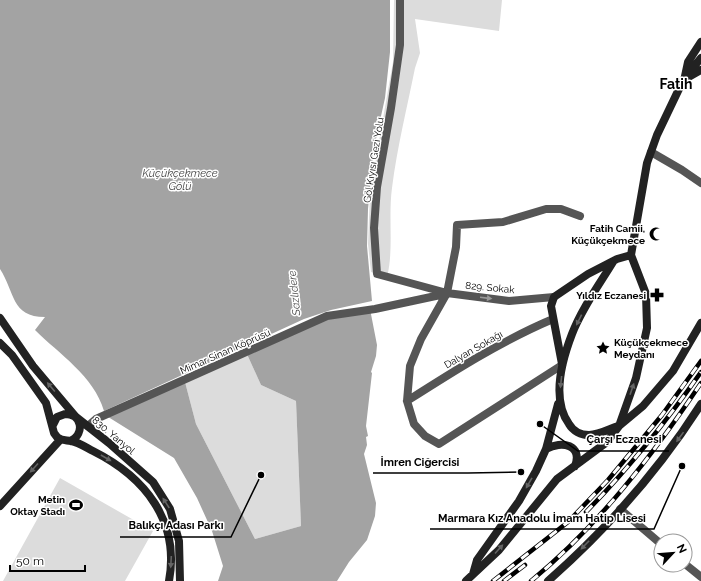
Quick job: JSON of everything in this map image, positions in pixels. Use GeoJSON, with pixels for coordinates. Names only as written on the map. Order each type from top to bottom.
{"type":"FeatureCollection","features":[{"type":"Feature","properties":{"kind":"main road"},"geometry":{"type":"LineString","coordinates":[[619,426],[636,378],[647,328],[646,294],[631,255],[647,163],[657,136],[684,79],[688,62],[701,42]]}},
{"type":"Feature","properties":{"kind":"main road"},"geometry":{"type":"LineString","coordinates":[[684,79],[699,64]]}},
{"type":"Feature","properties":{"kind":"main road"},"geometry":{"type":"LineString","coordinates":[[562,365],[551,306],[554,297],[588,274],[631,255]]}},
{"type":"Feature","properties":{"kind":"main road"},"geometry":{"type":"LineString","coordinates":[[469,579],[477,560],[519,501],[546,449],[559,399],[562,365],[572,333],[581,315],[613,262]]}},
{"type":"Feature","properties":{"kind":"main road","name":"830. Yanyol"},"geometry":{"type":"LineString","coordinates":[[0,318],[33,366],[76,417],[109,443],[152,482],[170,509],[179,541],[180,581]]}},
{"type":"Feature","properties":{"kind":"main road"},"geometry":{"type":"LineString","coordinates":[[469,579],[499,550],[557,479],[607,442],[619,426],[643,406],[673,372],[701,323]]}},
{"type":"Feature","properties":{"kind":"main road"},"geometry":{"type":"LineString","coordinates":[[0,343],[12,355],[42,397],[53,424],[54,433],[60,440],[0,506]]}},
{"type":"Feature","properties":{"kind":"main road"},"geometry":{"type":"LineString","coordinates":[[559,399],[564,418],[577,432],[589,435],[619,426]]}},
{"type":"Feature","properties":{"kind":"main road"},"geometry":{"type":"LineString","coordinates":[[548,581],[620,509],[664,458],[701,404]]}},
{"type":"Feature","properties":{"kind":"main road"},"geometry":{"type":"LineString","coordinates":[[53,424],[57,417],[65,414],[76,417],[79,421],[80,430],[76,438],[70,441]]}},
{"type":"Feature","properties":{"kind":"main road","name":"830. Yanyol"},"geometry":{"type":"LineString","coordinates":[[60,440],[70,441],[116,464],[138,483],[155,502],[165,523],[172,552],[168,581]]}},
{"type":"Feature","properties":{"kind":"main road"},"geometry":{"type":"LineString","coordinates":[[546,449],[562,443],[571,446],[575,453],[576,462],[574,466]]}},
{"type":"Feature","properties":{"kind":"street","name":"Göl Kıyısı Gezi Yolu"},"geometry":{"type":"LineString","coordinates":[[400,0],[400,45],[392,108],[377,187],[374,228],[377,274],[447,293]]}},
{"type":"Feature","properties":{"kind":"street"},"geometry":{"type":"LineString","coordinates":[[651,152],[701,183]]}},
{"type":"Feature","properties":{"kind":"street"},"geometry":{"type":"LineString","coordinates":[[562,365],[439,444],[425,436],[414,424],[407,401],[410,366],[421,339],[447,293],[456,247],[457,225],[503,222],[546,209],[561,209],[580,216]]}},
{"type":"Feature","properties":{"kind":"street","name":"829. Sokak"},"geometry":{"type":"LineString","coordinates":[[447,293],[509,301],[554,297]]}},
{"type":"Feature","properties":{"kind":"street","name":"Mimar Sinan Köprüsü"},"geometry":{"type":"LineString","coordinates":[[88,426],[96,419],[327,316],[375,309],[447,293]]}},
{"type":"Feature","properties":{"kind":"street","name":"Dalyan Sokağı"},"geometry":{"type":"LineString","coordinates":[[407,401],[498,345],[553,319]]}},
{"type":"Feature","properties":{"kind":"street"},"geometry":{"type":"LineString","coordinates":[[620,509],[653,537]]}},
{"type":"Feature","properties":{"kind":"street"},"geometry":{"type":"LineString","coordinates":[[693,570],[701,577]]}},
{"type":"Feature","properties":{"kind":"shaded area"},"geometry":{"type":"Polygon","coordinates":[[[394,0],[502,0],[499,31],[415,19],[420,53],[415,68],[394,173],[391,199],[390,256],[387,277],[371,272],[368,244],[370,192],[393,62],[394,0]]]}},
{"type":"Feature","properties":{"kind":"shaded area"},"geometry":{"type":"Polygon","coordinates":[[[246,352],[261,385],[296,401],[301,526],[255,539],[196,424],[185,382],[246,352]]]}},
{"type":"Feature","properties":{"kind":"shaded area","name":"Metin Oktay Stadı"},"geometry":{"type":"Polygon","coordinates":[[[60,478],[153,531],[125,581],[3,581],[60,478]]]}},
{"type":"Feature","properties":{"kind":"water","name":"Küçükçekmece Gölü"},"geometry":{"type":"Polygon","coordinates":[[[0,0],[390,0],[390,52],[385,98],[374,148],[368,209],[367,246],[372,301],[331,310],[304,319],[104,411],[99,398],[84,376],[35,330],[45,317],[34,316],[26,313],[20,308],[15,302],[0,269],[0,0]]]}},
{"type":"Feature","properties":{"kind":"water"},"geometry":{"type":"Polygon","coordinates":[[[370,309],[377,345],[376,356],[371,372],[366,426],[368,436],[366,437],[367,445],[364,454],[376,503],[375,516],[367,540],[349,562],[337,581],[218,581],[223,566],[212,531],[197,498],[174,458],[105,415],[185,382],[196,424],[255,539],[301,526],[296,401],[261,385],[246,352],[327,316],[370,309]]]}},
{"type":"Feature","properties":{"kind":"railway"},"geometry":{"type":"LineString","coordinates":[[493,581],[568,522],[608,480],[662,415],[701,361]]}},
{"type":"Feature","properties":{"kind":"railway"},"geometry":{"type":"LineString","coordinates":[[586,512],[646,445],[701,372]]}},
{"type":"Feature","properties":{"kind":"railway"},"geometry":{"type":"LineString","coordinates":[[531,581],[556,560],[602,513],[664,437],[701,383]]}},
{"type":"Feature","properties":{"kind":"railway"},"geometry":{"type":"LineString","coordinates":[[504,581],[525,565]]}},
{"type":"Feature","properties":{"kind":"place","name":"Fatih Camii, Küçükçekmece"},"geometry":{"type":"Point","coordinates":[656,234]}},
{"type":"Feature","properties":{"kind":"place","name":"Yıldız Eczanesi"},"geometry":{"type":"Point","coordinates":[657,295]}},
{"type":"Feature","properties":{"kind":"place","name":"Küçükçekmece Meydanı"},"geometry":{"type":"Point","coordinates":[603,348]}},
{"type":"Feature","properties":{"kind":"place","name":"Çarşı Eczanesi"},"geometry":{"type":"Point","coordinates":[540,424]}},
{"type":"Feature","properties":{"kind":"place","name":"Marmara Kız Anadolu İmam Hatip Lisesi"},"geometry":{"type":"Point","coordinates":[682,466]}},
{"type":"Feature","properties":{"kind":"place","name":"İmren Ciğercisi"},"geometry":{"type":"Point","coordinates":[521,472]}},
{"type":"Feature","properties":{"kind":"place","name":"Balıkçı Adası Parkı"},"geometry":{"type":"Point","coordinates":[261,475]}},
{"type":"Feature","properties":{"kind":"place","name":"Metin Oktay Stadı"},"geometry":{"type":"Point","coordinates":[76,505]}},
{"type":"Feature","properties":{"kind":"district","name":"Fatih"},"geometry":{"type":"Point","coordinates":[676,84]}},
{"type":"Feature","properties":{"kind":"water label","name":"Sazlıdere"},"geometry":{"type":"Point","coordinates":[294,293]}}]}
